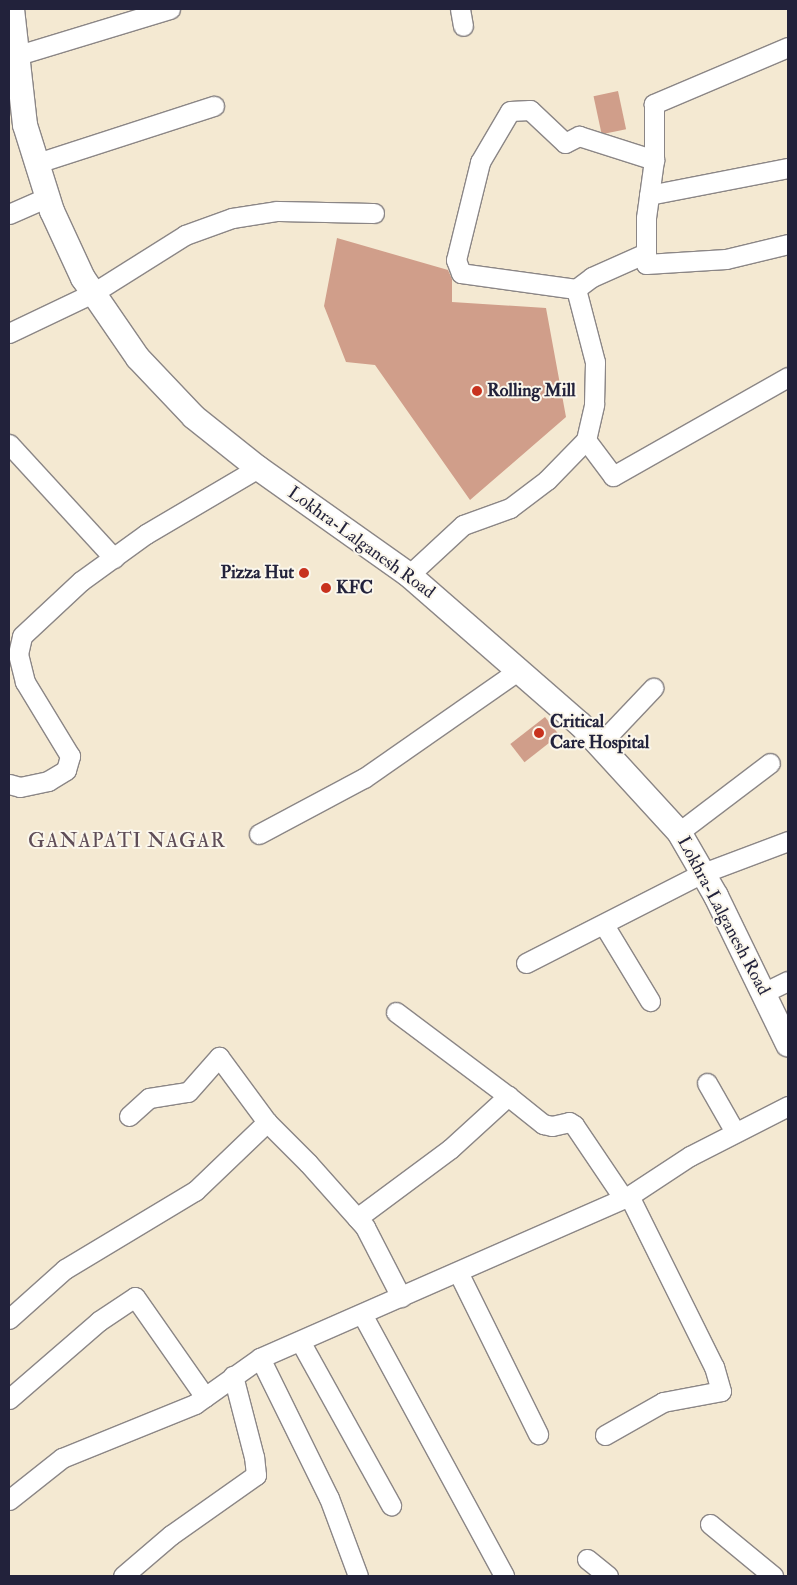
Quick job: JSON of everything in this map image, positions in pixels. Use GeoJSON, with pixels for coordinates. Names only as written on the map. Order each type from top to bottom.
{"type":"FeatureCollection","features":[{"type":"Feature","properties":{"kind":"main road","name":"Lokhra-Lalganesh Road"},"geometry":{"type":"LineString","coordinates":[[12,9],[17,126],[37,163],[48,197],[83,278],[138,358],[194,417],[258,468],[409,575],[519,670],[599,745],[679,832],[703,873],[764,992],[788,1044]]}},
{"type":"Feature","properties":{"kind":"street"},"geometry":{"type":"LineString","coordinates":[[15,56],[170,9]]}},
{"type":"Feature","properties":{"kind":"street"},"geometry":{"type":"LineString","coordinates":[[788,47],[654,104],[654,160],[646,264],[726,259],[788,244]]}},
{"type":"Feature","properties":{"kind":"street"},"geometry":{"type":"LineString","coordinates":[[37,163],[214,106]]}},
{"type":"Feature","properties":{"kind":"street"},"geometry":{"type":"LineString","coordinates":[[646,253],[592,277],[576,288],[461,273],[456,260],[480,162],[510,111],[530,110],[565,143],[580,136],[654,160]]}},
{"type":"Feature","properties":{"kind":"street"},"geometry":{"type":"LineString","coordinates":[[650,195],[788,168]]}},
{"type":"Feature","properties":{"kind":"street"},"geometry":{"type":"LineString","coordinates":[[9,214],[48,197]]}},
{"type":"Feature","properties":{"kind":"street"},"geometry":{"type":"LineString","coordinates":[[9,333],[93,293],[185,235],[232,218],[277,211],[374,213]]}},
{"type":"Feature","properties":{"kind":"street"},"geometry":{"type":"LineString","coordinates":[[409,575],[463,525],[510,508],[547,480],[586,440],[594,404],[594,362],[576,288]]}},
{"type":"Feature","properties":{"kind":"street"},"geometry":{"type":"LineString","coordinates":[[586,440],[613,476],[788,377]]}},
{"type":"Feature","properties":{"kind":"street"},"geometry":{"type":"LineString","coordinates":[[9,444],[114,558]]}},
{"type":"Feature","properties":{"kind":"street"},"geometry":{"type":"LineString","coordinates":[[9,784],[20,787],[48,781],[66,770],[70,756],[25,682],[18,654],[22,636],[68,592],[146,534],[258,468]]}},
{"type":"Feature","properties":{"kind":"street"},"geometry":{"type":"LineString","coordinates":[[259,834],[364,778],[519,670]]}},
{"type":"Feature","properties":{"kind":"street"},"geometry":{"type":"LineString","coordinates":[[599,745],[653,688]]}},
{"type":"Feature","properties":{"kind":"street"},"geometry":{"type":"LineString","coordinates":[[679,832],[770,763]]}},
{"type":"Feature","properties":{"kind":"street"},"geometry":{"type":"LineString","coordinates":[[526,963],[703,873],[788,840]]}},
{"type":"Feature","properties":{"kind":"street"},"geometry":{"type":"LineString","coordinates":[[604,925],[650,1001]]}},
{"type":"Feature","properties":{"kind":"street"},"geometry":{"type":"LineString","coordinates":[[764,992],[788,981]]}},
{"type":"Feature","properties":{"kind":"street"},"geometry":{"type":"LineString","coordinates":[[396,1012],[543,1124],[573,1124],[627,1197],[714,1367],[721,1391],[663,1402],[605,1435]]}},
{"type":"Feature","properties":{"kind":"street"},"geometry":{"type":"LineString","coordinates":[[128,1116],[149,1098],[188,1092],[219,1057],[267,1122],[308,1163],[365,1227],[401,1297]]}},
{"type":"Feature","properties":{"kind":"street"},"geometry":{"type":"LineString","coordinates":[[707,1083],[735,1132]]}},
{"type":"Feature","properties":{"kind":"street"},"geometry":{"type":"LineString","coordinates":[[357,1218],[450,1149],[508,1096]]}},
{"type":"Feature","properties":{"kind":"street"},"geometry":{"type":"LineString","coordinates":[[9,1500],[62,1458],[195,1404],[260,1358],[627,1197],[690,1156],[788,1106]]}},
{"type":"Feature","properties":{"kind":"street"},"geometry":{"type":"LineString","coordinates":[[9,1319],[65,1269],[195,1192],[267,1122]]}},
{"type":"Feature","properties":{"kind":"street"},"geometry":{"type":"LineString","coordinates":[[458,1272],[538,1434]]}},
{"type":"Feature","properties":{"kind":"street"},"geometry":{"type":"LineString","coordinates":[[9,1399],[99,1321],[135,1297],[205,1397]]}},
{"type":"Feature","properties":{"kind":"street"},"geometry":{"type":"LineString","coordinates":[[362,1314],[504,1576]]}},
{"type":"Feature","properties":{"kind":"street"},"geometry":{"type":"LineString","coordinates":[[300,1341],[391,1505]]}},
{"type":"Feature","properties":{"kind":"street"},"geometry":{"type":"LineString","coordinates":[[260,1358],[329,1498],[358,1576]]}},
{"type":"Feature","properties":{"kind":"street"},"geometry":{"type":"LineString","coordinates":[[123,1576],[171,1535],[256,1475],[254,1457],[234,1376]]}},
{"type":"Feature","properties":{"kind":"street"},"geometry":{"type":"LineString","coordinates":[[710,1524],[773,1576]]}},
{"type":"Feature","properties":{"kind":"street"},"geometry":{"type":"LineString","coordinates":[[587,1559],[608,1576]]}},
{"type":"Feature","properties":{"kind":"building"},"geometry":{"type":"Polygon","coordinates":[[[618,91],[626,129],[602,134],[594,96],[618,91]]]}},
{"type":"Feature","properties":{"kind":"building","name":"Rolling Mill"},"geometry":{"type":"Polygon","coordinates":[[[337,238],[448,270],[452,279],[452,302],[546,308],[566,417],[470,500],[375,365],[346,362],[324,306],[337,238]]]}},
{"type":"Feature","properties":{"kind":"building"},"geometry":{"type":"Polygon","coordinates":[[[545,717],[559,735],[524,762],[510,744],[545,717]]]}},
{"type":"Feature","properties":{"kind":"place","name":"Rolling Mill"},"geometry":{"type":"Point","coordinates":[477,391]}},
{"type":"Feature","properties":{"kind":"place","name":"Pizza Hut"},"geometry":{"type":"Point","coordinates":[304,573]}},
{"type":"Feature","properties":{"kind":"place","name":"KFC"},"geometry":{"type":"Point","coordinates":[326,588]}},
{"type":"Feature","properties":{"kind":"place","name":"Critical Care Hospital"},"geometry":{"type":"Point","coordinates":[539,733]}},
{"type":"Feature","properties":{"kind":"district","name":"GANAPATI NAGAR"},"geometry":{"type":"Point","coordinates":[127,840]}}]}
